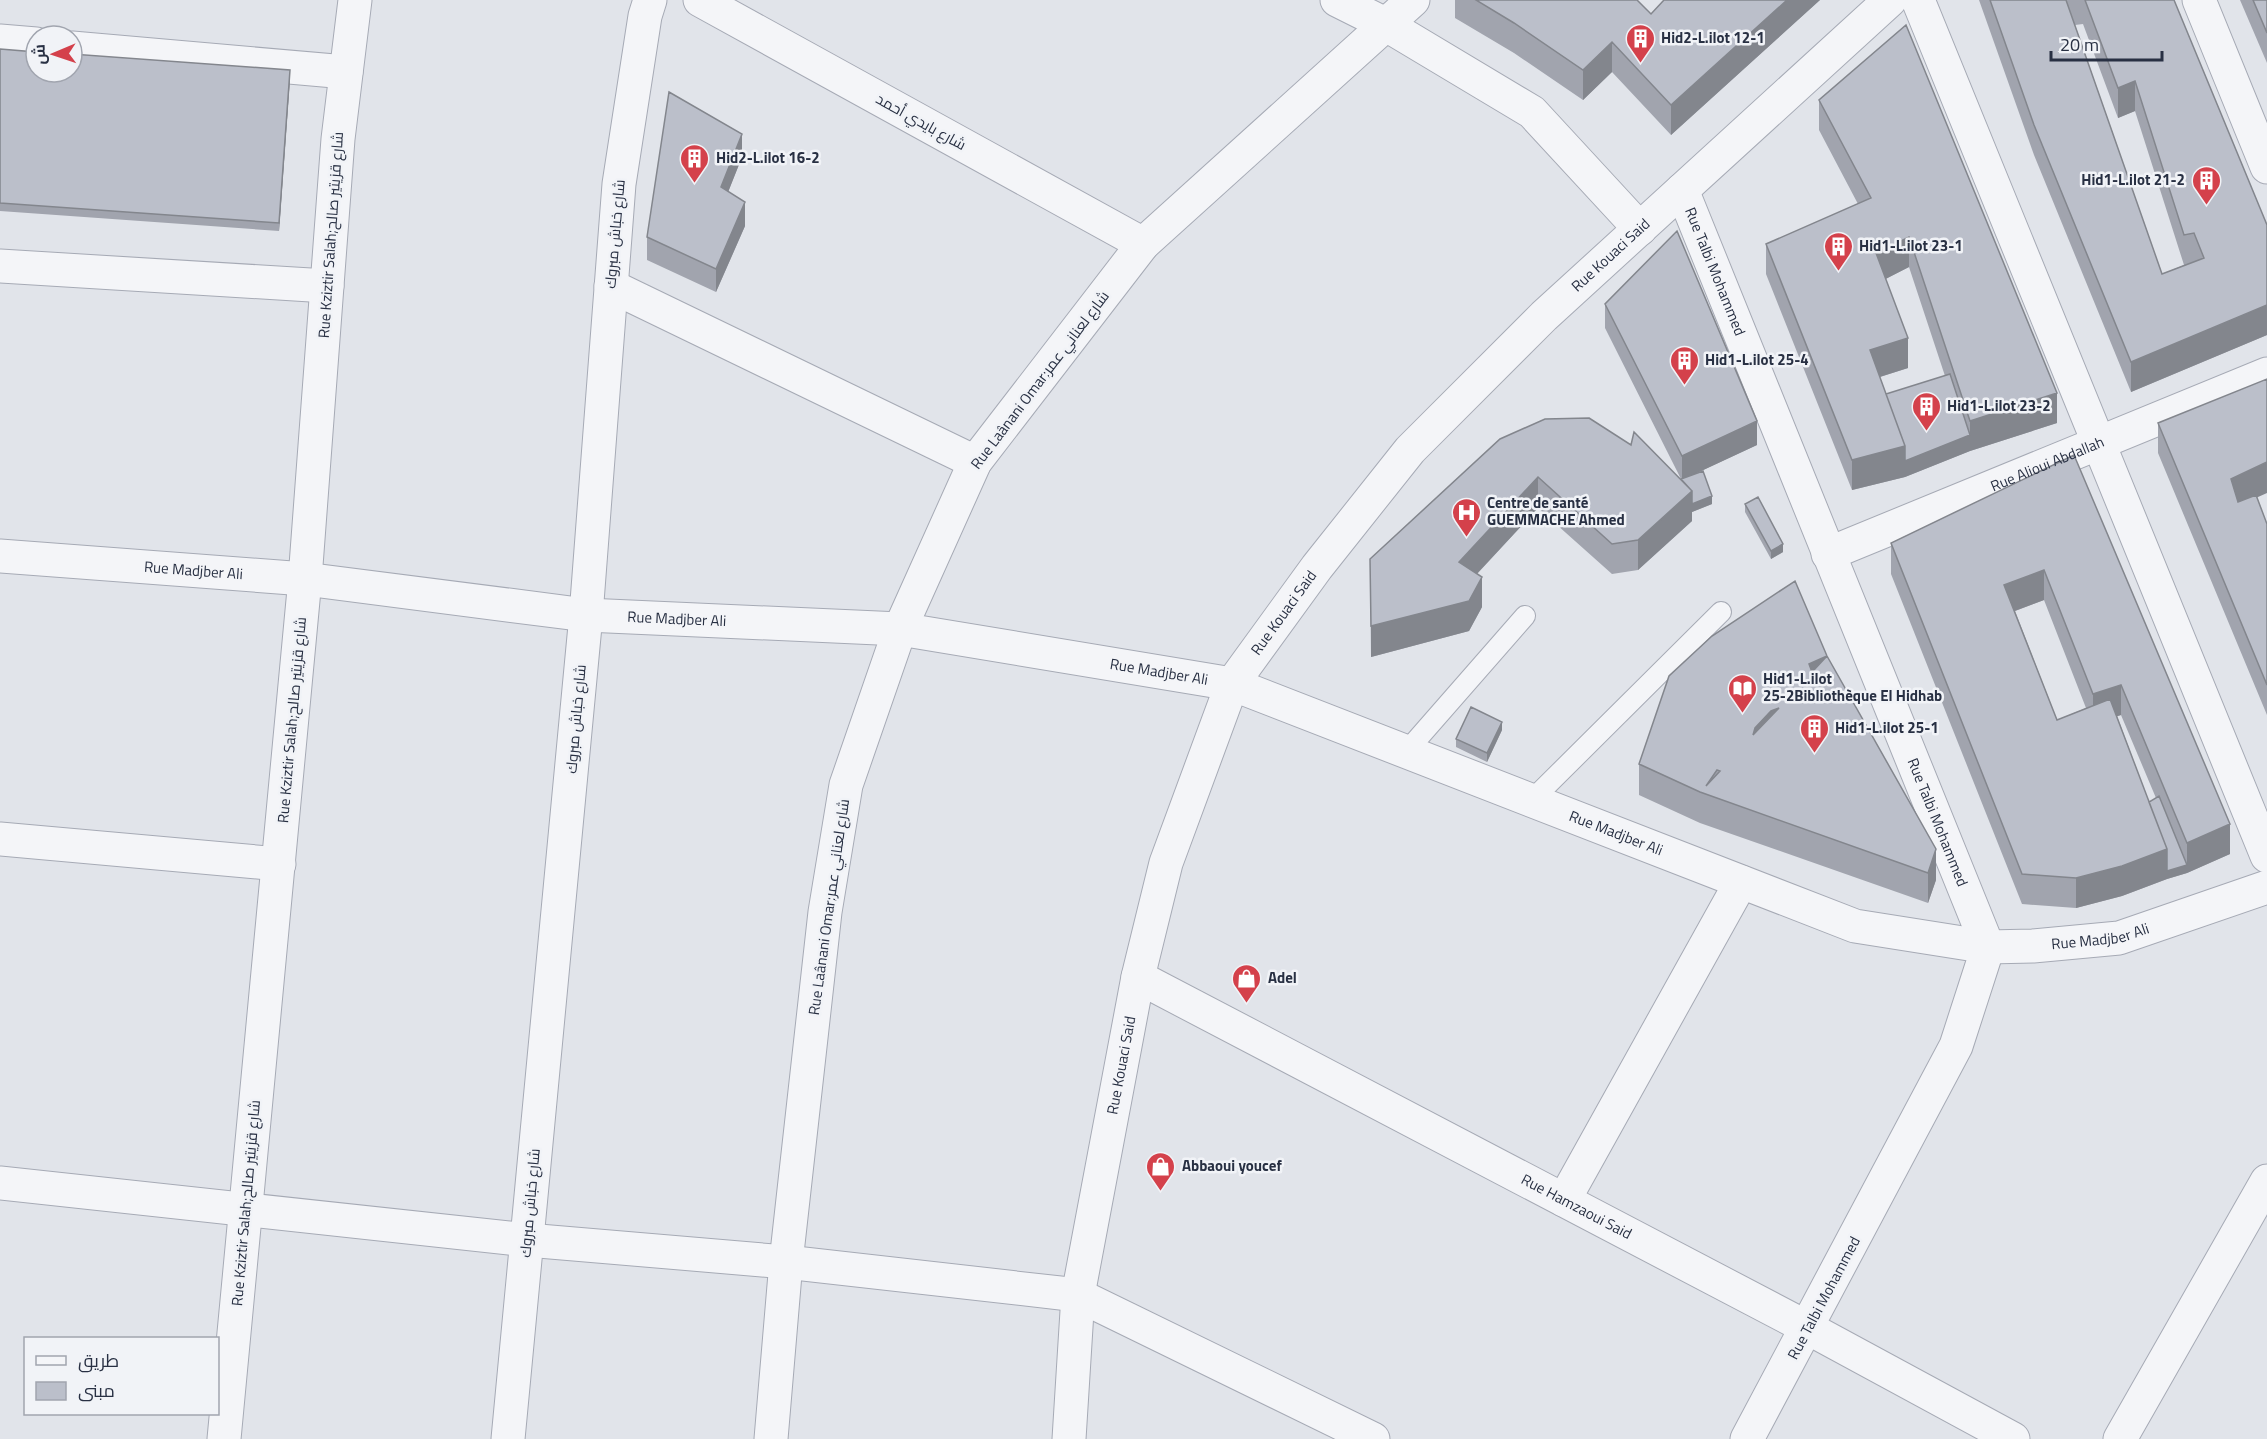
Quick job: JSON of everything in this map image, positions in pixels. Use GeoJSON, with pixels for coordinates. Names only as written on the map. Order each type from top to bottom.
{"type":"FeatureCollection","features":[{"type":"Feature","properties":{"kind":"street","name":"Rue Kziztir Salah;شارع قزيتير صالح"},"geometry":{"type":"LineString","coordinates":[[224,1439],[305,579],[338,139],[355,0]]}},
{"type":"Feature","properties":{"kind":"street","name":"شارع خباش مبروك"},"geometry":{"type":"LineString","coordinates":[[508,1439],[585,615],[619,184],[645,15],[650,0]]}},
{"type":"Feature","properties":{"kind":"street","name":"شارع بايدي أحمد"},"geometry":{"type":"LineString","coordinates":[[700,0],[1143,244]]}},
{"type":"Feature","properties":{"kind":"street"},"geometry":{"type":"LineString","coordinates":[[1337,0],[1385,24],[1532,112],[1640,229]]}},
{"type":"Feature","properties":{"kind":"street","name":"Rue Laânani Omar;شارع لعناني عمر"},"geometry":{"type":"LineString","coordinates":[[771,1439],[786,1262],[825,912],[846,785],[900,629],[975,462],[1143,244],[1413,0]]}},
{"type":"Feature","properties":{"kind":"street","name":"Rue Kouaci Said"},"geometry":{"type":"LineString","coordinates":[[1069,1439],[1078,1294],[1138,977],[1166,863],[1232,684],[1317,567],[1410,450],[1544,316],[1890,0]]}},
{"type":"Feature","properties":{"kind":"street"},"geometry":{"type":"LineString","coordinates":[[1918,0],[2267,856]]}},
{"type":"Feature","properties":{"kind":"street"},"geometry":{"type":"LineString","coordinates":[[2199,0],[2267,167]]}},
{"type":"Feature","properties":{"kind":"street"},"geometry":{"type":"LineString","coordinates":[[0,41],[24,43]]}},
{"type":"Feature","properties":{"kind":"street"},"geometry":{"type":"LineString","coordinates":[[84,49],[346,72]]}},
{"type":"Feature","properties":{"kind":"street","name":"Rue Talbi Mohammed"},"geometry":{"type":"LineString","coordinates":[[1682,190],[1988,947],[1956,1046],[1747,1439]]}},
{"type":"Feature","properties":{"kind":"street"},"geometry":{"type":"LineString","coordinates":[[0,266],[327,286]]}},
{"type":"Feature","properties":{"kind":"street"},"geometry":{"type":"LineString","coordinates":[[611,286],[975,462]]}},
{"type":"Feature","properties":{"kind":"street","name":"Rue Alioui Abdallah"},"geometry":{"type":"LineString","coordinates":[[1828,554],[2267,374]]}},
{"type":"Feature","properties":{"kind":"street","name":"Rue Madjber Ali"},"geometry":{"type":"LineString","coordinates":[[0,556],[305,579],[585,615],[900,629],[1232,684],[1855,926],[1988,947],[2033,946],[2119,938],[2267,887]]}},
{"type":"Feature","properties":{"kind":"street"},"geometry":{"type":"LineString","coordinates":[[0,839],[279,864]]}},
{"type":"Feature","properties":{"kind":"street"},"geometry":{"type":"LineString","coordinates":[[1564,1200],[1741,882]]}},
{"type":"Feature","properties":{"kind":"street","name":"Rue Hamzaoui Said"},"geometry":{"type":"LineString","coordinates":[[1138,977],[1808,1328],[2013,1439]]}},
{"type":"Feature","properties":{"kind":"street"},"geometry":{"type":"LineString","coordinates":[[2120,1439],[2267,1181]]}},
{"type":"Feature","properties":{"kind":"street"},"geometry":{"type":"LineString","coordinates":[[0,1183],[527,1240],[786,1262],[1078,1294],[1316,1424],[1373,1439]]}},
{"type":"Feature","properties":{"kind":"lane"},"geometry":{"type":"LineString","coordinates":[[1531,801],[1721,612]]}},
{"type":"Feature","properties":{"kind":"lane"},"geometry":{"type":"LineString","coordinates":[[1406,752],[1525,616]]}},
{"type":"Feature","properties":{"kind":"building"},"geometry":{"type":"Polygon","coordinates":[[[1476,0],[1637,0],[1651,14],[1664,0],[1787,0],[1671,105],[1612,42],[1583,70],[1476,0]]]}},
{"type":"Feature","properties":{"kind":"building"},"geometry":{"type":"Polygon","coordinates":[[[1990,0],[2066,0],[2162,274],[2204,258],[2194,233],[2184,235],[2135,81],[2118,88],[2085,0],[2174,0],[2267,225],[2267,305],[2131,362],[2034,125],[1990,0]]]}},
{"type":"Feature","properties":{"kind":"building"},"geometry":{"type":"Polygon","coordinates":[[[2253,0],[2267,0],[2267,33],[2253,0]]]}},
{"type":"Feature","properties":{"kind":"building","name":"Hid1-L.ilot 23-1"},"geometry":{"type":"Polygon","coordinates":[[[1906,25],[2057,393],[1970,421],[1909,237],[1876,253],[1908,338],[1870,350],[1905,446],[1852,460],[1766,244],[1871,198],[1819,100],[1906,25]]]}},
{"type":"Feature","properties":{"kind":"building"},"geometry":{"type":"Polygon","coordinates":[[[0,49],[24,51],[24,84],[84,84],[84,55],[290,70],[279,223],[0,203],[0,49]]]}},
{"type":"Feature","properties":{"kind":"building","name":"Hid2-L.ilot 16-2"},"geometry":{"type":"Polygon","coordinates":[[[669,92],[742,134],[721,187],[745,202],[716,269],[647,237],[669,92]]]}},
{"type":"Feature","properties":{"kind":"building","name":"Hid1-L.ilot 25-4"},"geometry":{"type":"Polygon","coordinates":[[[1677,231],[1757,421],[1682,456],[1605,304],[1677,231]]]}},
{"type":"Feature","properties":{"kind":"building","name":"Hid1-L.ilot 23-2"},"geometry":{"type":"Polygon","coordinates":[[[1950,374],[1970,435],[1905,461],[1905,446],[1886,394],[1950,374]]]}},
{"type":"Feature","properties":{"kind":"building"},"geometry":{"type":"Polygon","coordinates":[[[2267,379],[2267,462],[2231,479],[2238,502],[2256,495],[2267,524],[2267,685],[2158,423],[2267,379]]]}},
{"type":"Feature","properties":{"kind":"building"},"geometry":{"type":"Polygon","coordinates":[[[1589,418],[1631,445],[1634,432],[1692,491],[1638,540],[1612,544],[1538,477],[1459,562],[1482,577],[1469,601],[1371,626],[1370,559],[1500,439],[1545,419],[1589,418]]]}},
{"type":"Feature","properties":{"kind":"building"},"geometry":{"type":"Polygon","coordinates":[[[2074,455],[2230,824],[2187,843],[2121,685],[2093,694],[2044,570],[2004,585],[2057,720],[2110,699],[2167,849],[2122,866],[2076,878],[2022,874],[1891,543],[2074,455]]]}},
{"type":"Feature","properties":{"kind":"building"},"geometry":{"type":"Polygon","coordinates":[[[1703,471],[1712,496],[1692,504],[1692,491],[1681,479],[1703,471]]]}},
{"type":"Feature","properties":{"kind":"building"},"geometry":{"type":"Polygon","coordinates":[[[1758,497],[1783,544],[1771,551],[1745,504],[1758,497]]]}},
{"type":"Feature","properties":{"kind":"building"},"geometry":{"type":"Polygon","coordinates":[[[1795,581],[1827,656],[1936,849],[1928,873],[1700,792],[1639,764],[1669,676],[1712,636],[1795,581]],[[1827,656],[1809,664],[1812,672],[1827,656]],[[1779,708],[1771,711],[1755,728],[1753,735],[1779,708]],[[1717,770],[1706,786],[1720,771],[1717,770]]]}},
{"type":"Feature","properties":{"kind":"building"},"geometry":{"type":"Polygon","coordinates":[[[1471,707],[1502,722],[1487,753],[1456,739],[1471,707]]]}},
{"type":"Feature","properties":{"kind":"building"},"geometry":{"type":"Polygon","coordinates":[[[2159,796],[2187,865],[2167,871],[2167,849],[2149,802],[2159,796]]]}},
{"type":"Feature","properties":{"kind":"place","name":"Hid2-L.ilot 12-1"},"geometry":{"type":"Point","coordinates":[1640,64]}},
{"type":"Feature","properties":{"kind":"place","name":"Hid2-L.ilot 16-2"},"geometry":{"type":"Point","coordinates":[695,184]}},
{"type":"Feature","properties":{"kind":"place","name":"Hid1-L.ilot 21-2"},"geometry":{"type":"Point","coordinates":[2206,206]}},
{"type":"Feature","properties":{"kind":"place","name":"Hid1-L.ilot 23-1"},"geometry":{"type":"Point","coordinates":[1838,272]}},
{"type":"Feature","properties":{"kind":"place","name":"Hid1-L.ilot 25-4"},"geometry":{"type":"Point","coordinates":[1684,386]}},
{"type":"Feature","properties":{"kind":"place","name":"Hid1-L.ilot 23-2"},"geometry":{"type":"Point","coordinates":[1926,432]}},
{"type":"Feature","properties":{"kind":"place","name":"Centre de santé GUEMMACHE Ahmed"},"geometry":{"type":"Point","coordinates":[1466,538]}},
{"type":"Feature","properties":{"kind":"place","name":"Hid1-L.ilot 25-2Bibliothèque El Hidhab"},"geometry":{"type":"Point","coordinates":[1742,714]}},
{"type":"Feature","properties":{"kind":"place","name":"Hid1-L.ilot 25-1"},"geometry":{"type":"Point","coordinates":[1814,754]}},
{"type":"Feature","properties":{"kind":"place","name":"Adel"},"geometry":{"type":"Point","coordinates":[1247,1004]}},
{"type":"Feature","properties":{"kind":"place","name":"Abbaoui youcef"},"geometry":{"type":"Point","coordinates":[1161,1192]}}]}
